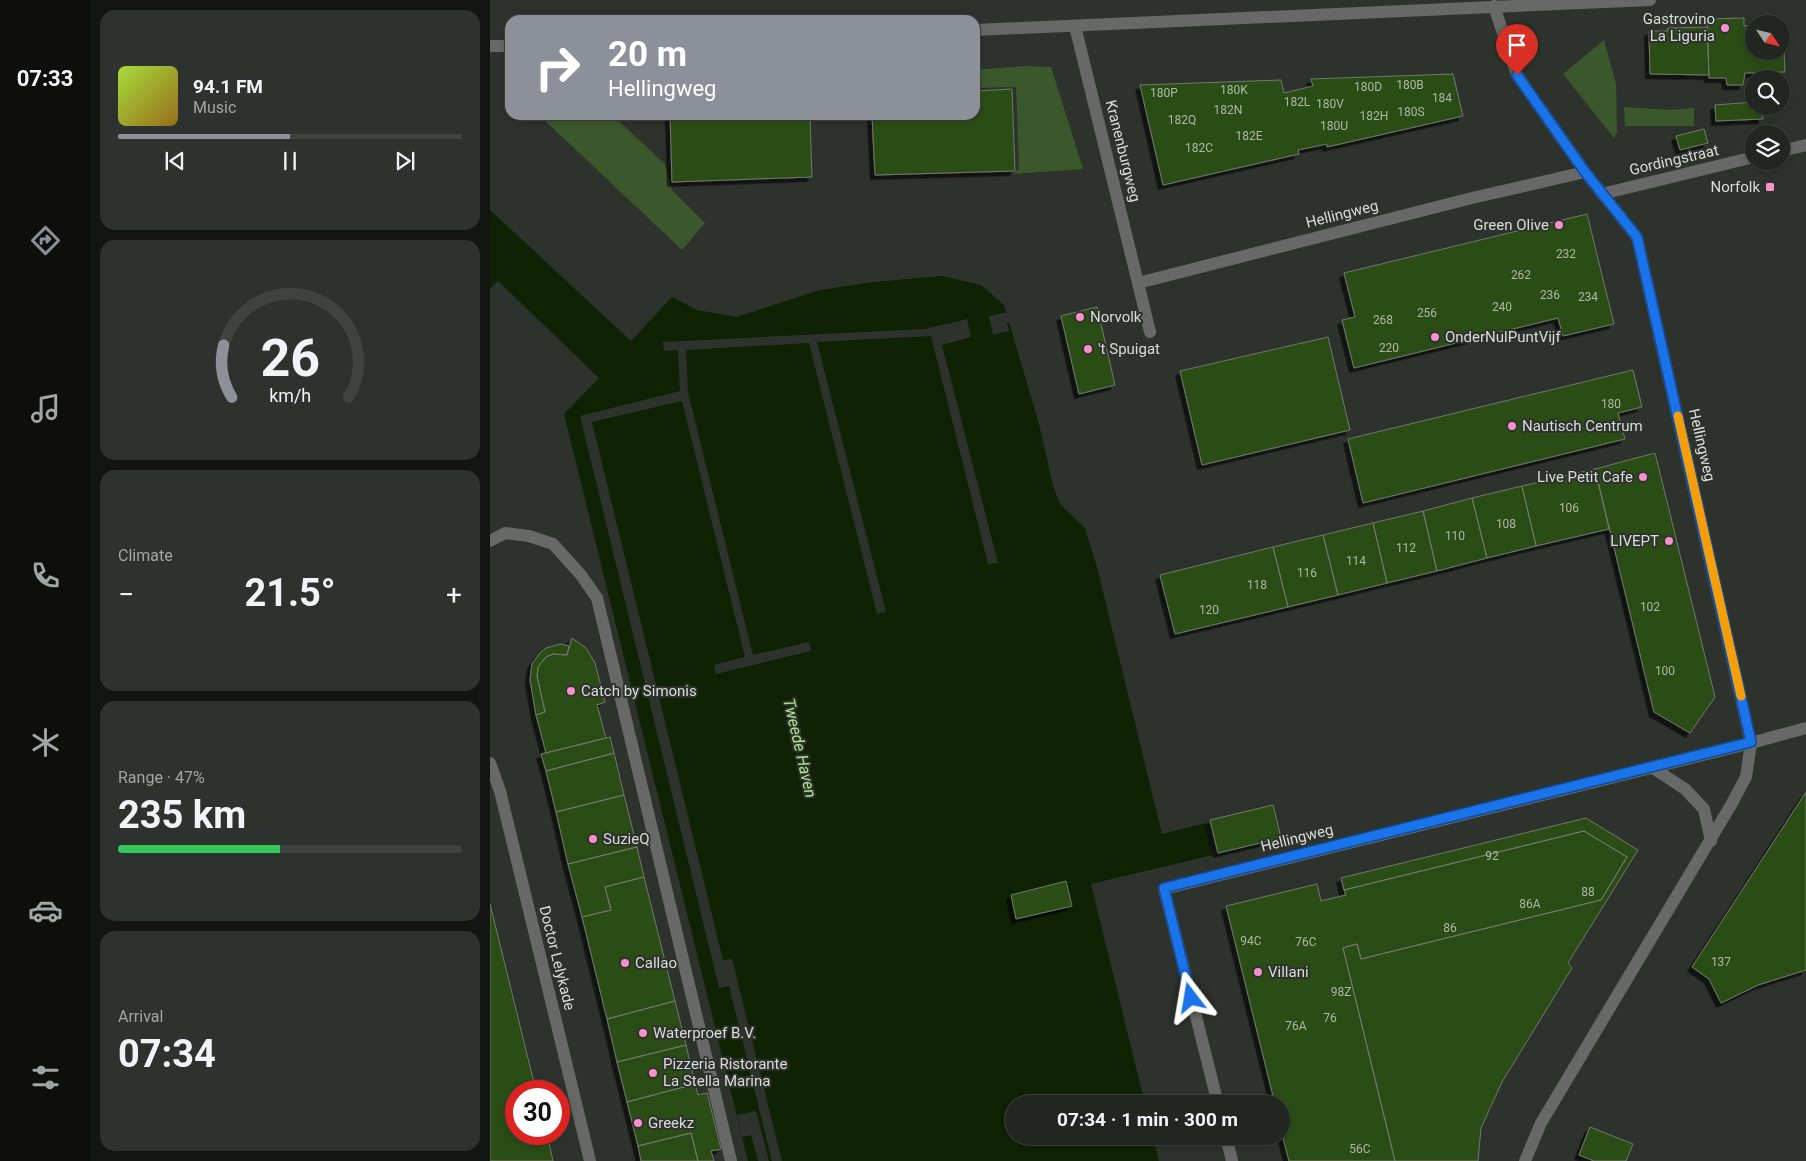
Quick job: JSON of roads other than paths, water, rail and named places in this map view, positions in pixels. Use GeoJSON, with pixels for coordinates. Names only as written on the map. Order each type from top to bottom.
{"type":"FeatureCollection","features":[{"type":"Feature","properties":{"kind":"street"},"geometry":{"type":"LineString","coordinates":[[980,30],[1650,0]]}},
{"type":"Feature","properties":{"kind":"street","name":"Hellingweg"},"geometry":{"type":"LineString","coordinates":[[1494,6],[1517,75],[1585,172],[1637,237],[1751,742],[1746,777],[1710,841],[1541,1123],[1525,1161]]}},
{"type":"Feature","properties":{"kind":"street","name":"Kranenburgweg"},"geometry":{"type":"LineString","coordinates":[[1075,26],[1150,332]]}},
{"type":"Feature","properties":{"kind":"street"},"geometry":{"type":"LineString","coordinates":[[490,46],[505,46]]}},
{"type":"Feature","properties":{"kind":"street"},"geometry":{"type":"LineString","coordinates":[[1790,149],[1806,145]]}},
{"type":"Feature","properties":{"kind":"street","name":"Gordingstraat"},"geometry":{"type":"LineString","coordinates":[[1602,194],[1745,159]]}},
{"type":"Feature","properties":{"kind":"street","name":"Hellingweg"},"geometry":{"type":"LineString","coordinates":[[1138,284],[1472,198],[1585,172]]}},
{"type":"Feature","properties":{"kind":"street"},"geometry":{"type":"LineString","coordinates":[[490,541],[505,533],[529,536],[553,544],[581,575],[597,598],[731,1161]]}},
{"type":"Feature","properties":{"kind":"street"},"geometry":{"type":"LineString","coordinates":[[1751,742],[1806,728]]}},
{"type":"Feature","properties":{"kind":"street","name":"Hellingweg"},"geometry":{"type":"LineString","coordinates":[[1216,1095],[1164,888],[1653,768],[1751,742]]}},
{"type":"Feature","properties":{"kind":"street","name":"Doctor Lelykade"},"geometry":{"type":"LineString","coordinates":[[490,763],[500,791],[590,1161]]}},
{"type":"Feature","properties":{"kind":"street"},"geometry":{"type":"LineString","coordinates":[[1653,768],[1685,789],[1704,809],[1710,841]]}},
{"type":"Feature","properties":{"kind":"street"},"geometry":{"type":"LineString","coordinates":[[1228,1145],[1232,1161]]}},
{"type":"Feature","properties":{"kind":"water","name":"Tweede Haven"},"geometry":{"type":"Polygon","coordinates":[[[490,210],[631,341],[672,297],[697,310],[736,317],[820,290],[873,282],[942,276],[981,285],[1004,305],[1039,424],[1053,486],[1060,504],[1085,528],[1097,567],[1162,834],[1206,823],[1213,855],[1091,884],[1143,1095],[1005,1095],[1005,1145],[1155,1145],[1159,1161],[748,1161],[564,414],[599,378],[498,281],[490,289],[490,210]]]}},
{"type":"Feature","properties":{"kind":"place","name":"Gastrovino La Liguria"},"geometry":{"type":"Point","coordinates":[1725,28]}},
{"type":"Feature","properties":{"kind":"place","name":"Norfolk"},"geometry":{"type":"Point","coordinates":[1770,187]}},
{"type":"Feature","properties":{"kind":"place","name":"Green Olive"},"geometry":{"type":"Point","coordinates":[1559,225]}},
{"type":"Feature","properties":{"kind":"place","name":"Norvolk"},"geometry":{"type":"Point","coordinates":[1080,317]}},
{"type":"Feature","properties":{"kind":"place","name":"OnderNulPuntVijf"},"geometry":{"type":"Point","coordinates":[1435,337]}},
{"type":"Feature","properties":{"kind":"place","name":"'t Spuigat"},"geometry":{"type":"Point","coordinates":[1088,349]}},
{"type":"Feature","properties":{"kind":"place","name":"Nautisch Centrum"},"geometry":{"type":"Point","coordinates":[1512,426]}},
{"type":"Feature","properties":{"kind":"place","name":"Live Petit Cafe"},"geometry":{"type":"Point","coordinates":[1643,477]}},
{"type":"Feature","properties":{"kind":"place","name":"LIVEPT"},"geometry":{"type":"Point","coordinates":[1669,541]}},
{"type":"Feature","properties":{"kind":"place","name":"Catch by Simonis"},"geometry":{"type":"Point","coordinates":[571,691]}},
{"type":"Feature","properties":{"kind":"place","name":"SuzieQ"},"geometry":{"type":"Point","coordinates":[593,839]}},
{"type":"Feature","properties":{"kind":"place","name":"Callao"},"geometry":{"type":"Point","coordinates":[625,963]}},
{"type":"Feature","properties":{"kind":"place","name":"Villani"},"geometry":{"type":"Point","coordinates":[1258,972]}},
{"type":"Feature","properties":{"kind":"place","name":"Waterproef B.V."},"geometry":{"type":"Point","coordinates":[643,1033]}},
{"type":"Feature","properties":{"kind":"place","name":"Pizzeria Ristorante La Stella Marina"},"geometry":{"type":"Point","coordinates":[653,1073]}},
{"type":"Feature","properties":{"kind":"place","name":"Greekz"},"geometry":{"type":"Point","coordinates":[638,1123]}}]}
